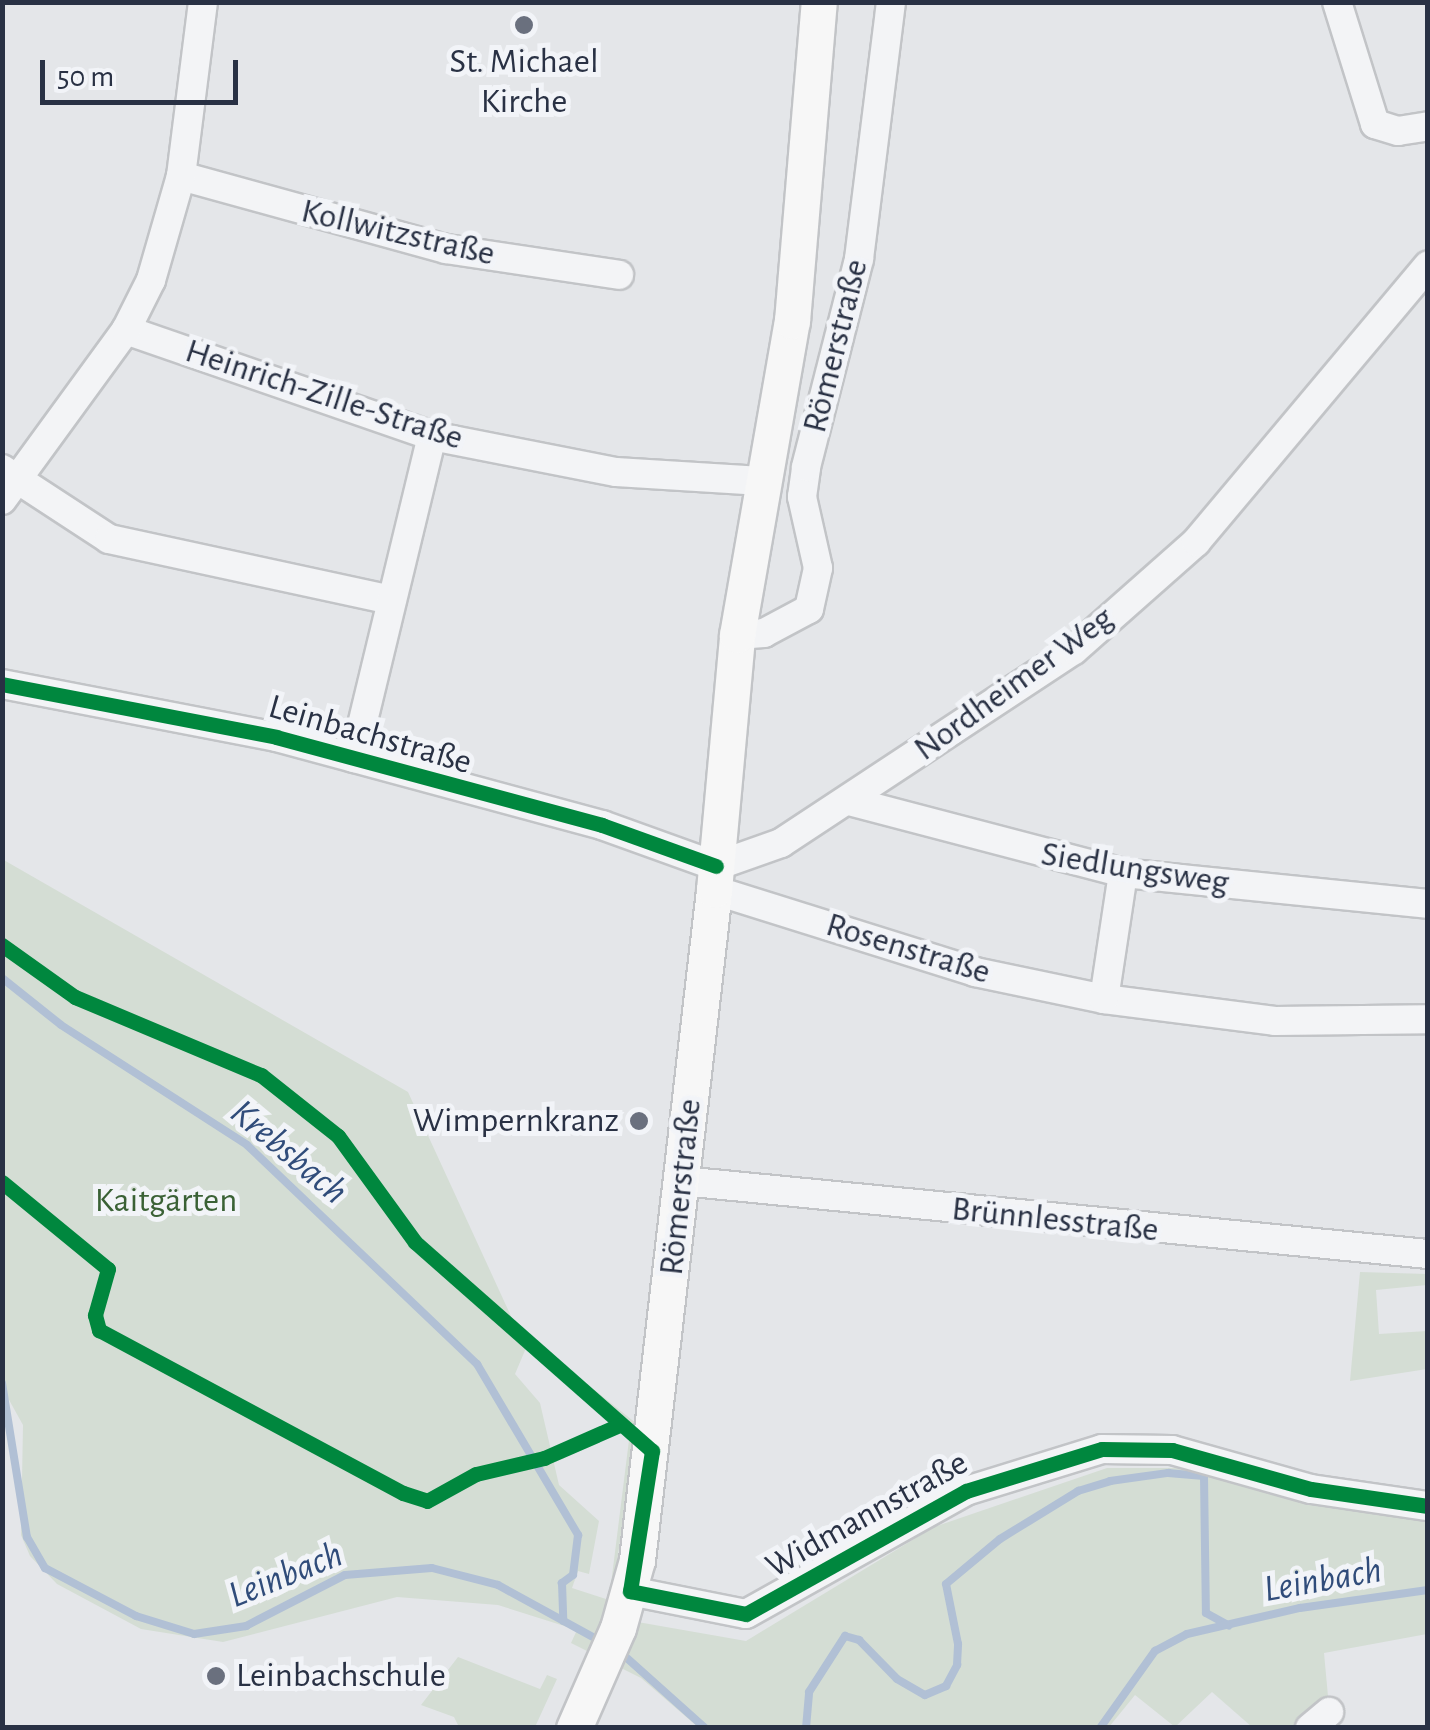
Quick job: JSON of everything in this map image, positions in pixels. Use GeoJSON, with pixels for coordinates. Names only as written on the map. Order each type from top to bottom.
{"type":"FeatureCollection","features":[{"type":"Feature","properties":{"kind":"main road","name":"Römerstraße"},"geometry":{"type":"LineString","coordinates":[[574,1728],[630,1591],[682,1181],[715,878],[736,635],[792,321],[820,2]]}},
{"type":"Feature","properties":{"kind":"street"},"geometry":{"type":"LineString","coordinates":[[203,2],[181,176],[151,280],[126,330],[8,483],[108,539],[391,600]]}},
{"type":"Feature","properties":{"kind":"street","name":"Römerstraße"},"geometry":{"type":"LineString","coordinates":[[736,635],[764,634],[809,609],[818,568],[802,497],[806,467],[859,259],[891,2]]}},
{"type":"Feature","properties":{"kind":"street"},"geometry":{"type":"LineString","coordinates":[[1338,2],[1375,124],[1398,131],[1428,126]]}},
{"type":"Feature","properties":{"kind":"street","name":"Kollwitzstraße"},"geometry":{"type":"LineString","coordinates":[[181,176],[446,249],[618,274]]}},
{"type":"Feature","properties":{"kind":"street","name":"Nordheimer Weg"},"geometry":{"type":"LineString","coordinates":[[715,878],[849,801],[1074,650],[1196,542],[1428,266]]}},
{"type":"Feature","properties":{"kind":"street","name":"Heinrich-Zille-Straße"},"geometry":{"type":"LineString","coordinates":[[126,330],[432,436],[616,472],[762,482]]}},
{"type":"Feature","properties":{"kind":"street"},"geometry":{"type":"LineString","coordinates":[[354,758],[432,436]]}},
{"type":"Feature","properties":{"kind":"street","name":"Leinbachstraße"},"geometry":{"type":"LineString","coordinates":[[2,684],[354,758],[602,825],[715,878]]}},
{"type":"Feature","properties":{"kind":"street","name":"Siedlungsweg"},"geometry":{"type":"LineString","coordinates":[[849,801],[1123,873],[1428,904]]}},
{"type":"Feature","properties":{"kind":"street"},"geometry":{"type":"LineString","coordinates":[[1104,999],[1123,873]]}},
{"type":"Feature","properties":{"kind":"street","name":"Rosenstraße"},"geometry":{"type":"LineString","coordinates":[[715,878],[976,972],[1104,999],[1275,1021],[1428,1019]]}},
{"type":"Feature","properties":{"kind":"street","name":"Brünnlesstraße"},"geometry":{"type":"LineString","coordinates":[[682,1181],[1428,1254]]}},
{"type":"Feature","properties":{"kind":"street","name":"Widmannstraße"},"geometry":{"type":"LineString","coordinates":[[630,1591],[746,1614],[966,1491],[1102,1449],[1172,1450],[1311,1489],[1428,1506]]}},
{"type":"Feature","properties":{"kind":"green space","name":"Kaitgärten"},"geometry":{"type":"Polygon","coordinates":[[[2,859],[408,1092],[516,1327],[637,1424],[609,1617],[746,1641],[934,1527],[1107,1468],[1196,1468],[1427,1520],[1427,1634],[1324,1653],[1329,1707],[1300,1727],[1252,1727],[1212,1692],[1175,1727],[1135,1695],[1109,1727],[699,1728],[641,1678],[571,1643],[577,1630],[498,1605],[397,1597],[223,1642],[141,1629],[57,1584],[30,1556],[21,1535],[23,1425],[3,1389],[2,859]],[[529,1341],[515,1374],[540,1403],[559,1485],[599,1521],[589,1574],[578,1571],[572,1588],[609,1600],[631,1424],[529,1341]]]}},
{"type":"Feature","properties":{"kind":"green space"},"geometry":{"type":"Polygon","coordinates":[[[1360,1272],[1427,1274],[1427,1285],[1376,1290],[1379,1334],[1427,1331],[1427,1369],[1350,1381],[1360,1272]]]}},
{"type":"Feature","properties":{"kind":"green space"},"geometry":{"type":"Polygon","coordinates":[[[458,1657],[540,1689],[547,1675],[557,1679],[535,1727],[459,1727],[454,1717],[421,1705],[458,1657]]]}},
{"type":"Feature","properties":{"kind":"waterway","name":"Krebsbach"},"geometry":{"type":"LineString","coordinates":[[2,978],[61,1025],[247,1145],[477,1364],[578,1535],[573,1575],[562,1583],[563,1621]]}},
{"type":"Feature","properties":{"kind":"waterway","name":"Leinbach"},"geometry":{"type":"LineString","coordinates":[[2,1383],[27,1537],[45,1568],[136,1616],[194,1634],[246,1626],[345,1575],[432,1568],[498,1585],[602,1642]]}},
{"type":"Feature","properties":{"kind":"waterway","name":"Leinbach"},"geometry":{"type":"LineString","coordinates":[[806,1728],[809,1692],[845,1636],[859,1640],[897,1679],[925,1695],[946,1686],[957,1665],[958,1644],[946,1584],[1000,1539],[1078,1491],[1110,1481],[1168,1473],[1204,1476],[1206,1613],[1229,1626]]}},
{"type":"Feature","properties":{"kind":"waterway","name":"Leinbach"},"geometry":{"type":"LineString","coordinates":[[1100,1728],[1155,1651],[1187,1634],[1300,1608],[1428,1590]]}},
{"type":"Feature","properties":{"kind":"waterway","name":"Leinbach"},"geometry":{"type":"LineString","coordinates":[[619,1651],[705,1728]]}},
{"type":"Feature","properties":{"kind":"cycle path"},"geometry":{"type":"LineString","coordinates":[[2,684],[276,737],[602,825],[716,866]]}},
{"type":"Feature","properties":{"kind":"cycle path"},"geometry":{"type":"LineString","coordinates":[[2,945],[75,997],[261,1075],[338,1136],[415,1242],[652,1451],[630,1591],[746,1614],[966,1491],[1102,1449],[1172,1450],[1311,1489],[1428,1506]]}},
{"type":"Feature","properties":{"kind":"cycle path"},"geometry":{"type":"LineString","coordinates":[[2,1182],[108,1269],[95,1315],[99,1330],[403,1493],[427,1501],[476,1474],[544,1458],[619,1425]]}},
{"type":"Feature","properties":{"kind":"place","name":"St. Michael Kirche"},"geometry":{"type":"Point","coordinates":[524,25]}},
{"type":"Feature","properties":{"kind":"place","name":"Wimpernkranz"},"geometry":{"type":"Point","coordinates":[639,1121]}},
{"type":"Feature","properties":{"kind":"place","name":"Leinbachschule"},"geometry":{"type":"Point","coordinates":[216,1676]}}]}
